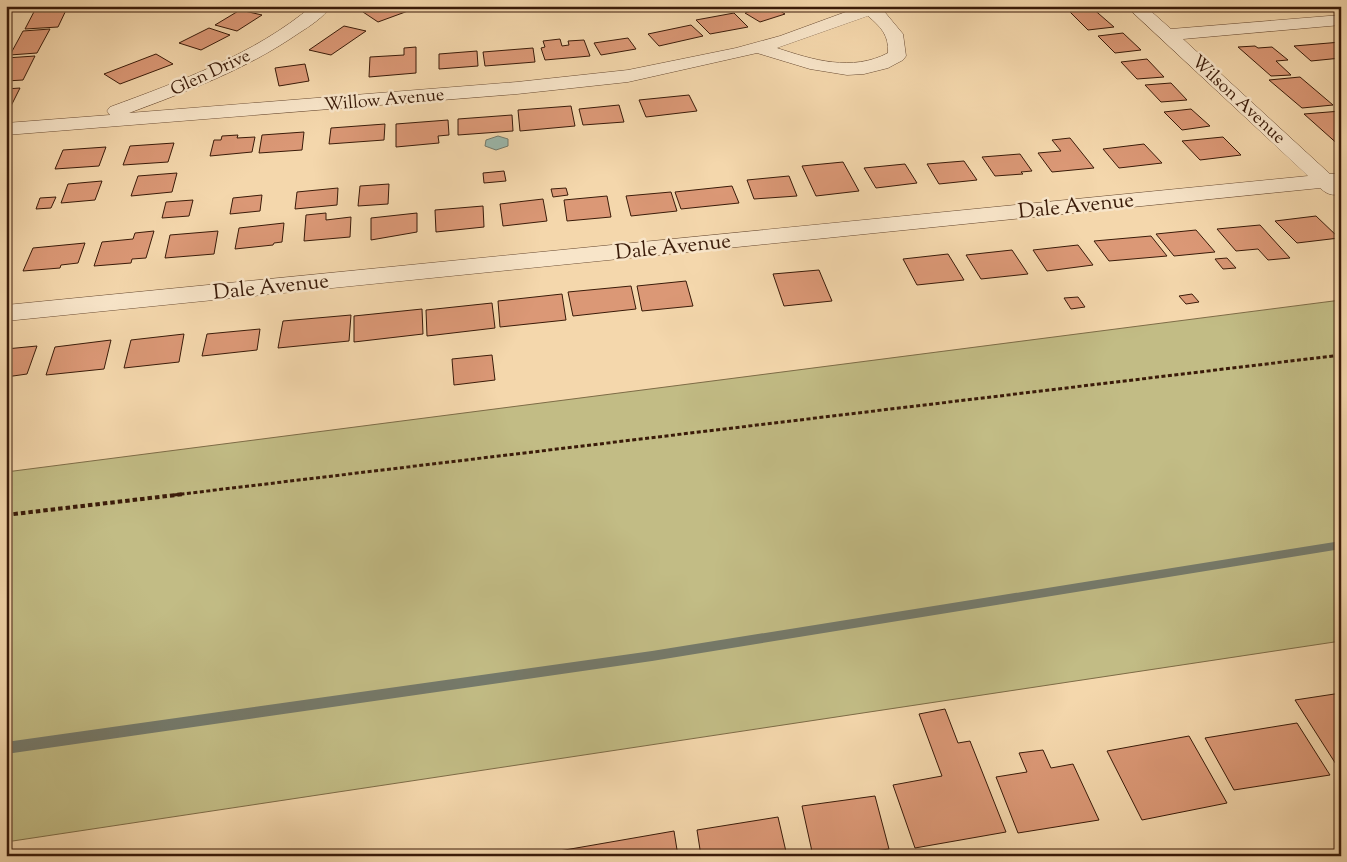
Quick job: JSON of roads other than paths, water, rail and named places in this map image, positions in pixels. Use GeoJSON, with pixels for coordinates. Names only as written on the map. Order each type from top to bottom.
{"type":"FeatureCollection","features":[{"type":"Feature","properties":{"kind":"street","name":"Glen Drive"},"geometry":{"type":"LineString","coordinates":[[88,122],[184,85],[267,46],[293,30],[323,6]]}},
{"type":"Feature","properties":{"kind":"street","name":"Wilson Avenue"},"geometry":{"type":"LineString","coordinates":[[1134,6],[1169,35],[1335,185]]}},
{"type":"Feature","properties":{"kind":"street","name":"Willow Avenue"},"geometry":{"type":"LineString","coordinates":[[6,129],[568,84],[685,66],[758,48],[875,8],[893,29],[898,42],[897,56],[883,65],[856,69],[829,68],[758,48]]}},
{"type":"Feature","properties":{"kind":"street"},"geometry":{"type":"LineString","coordinates":[[1169,35],[1341,20]]}},
{"type":"Feature","properties":{"kind":"street","name":"Dale Avenue"},"geometry":{"type":"LineString","coordinates":[[6,313],[1335,185]]}},
{"type":"Feature","properties":{"kind":"waterway"},"geometry":{"type":"LineString","coordinates":[[6,748],[652,656],[1341,545]]}}]}
